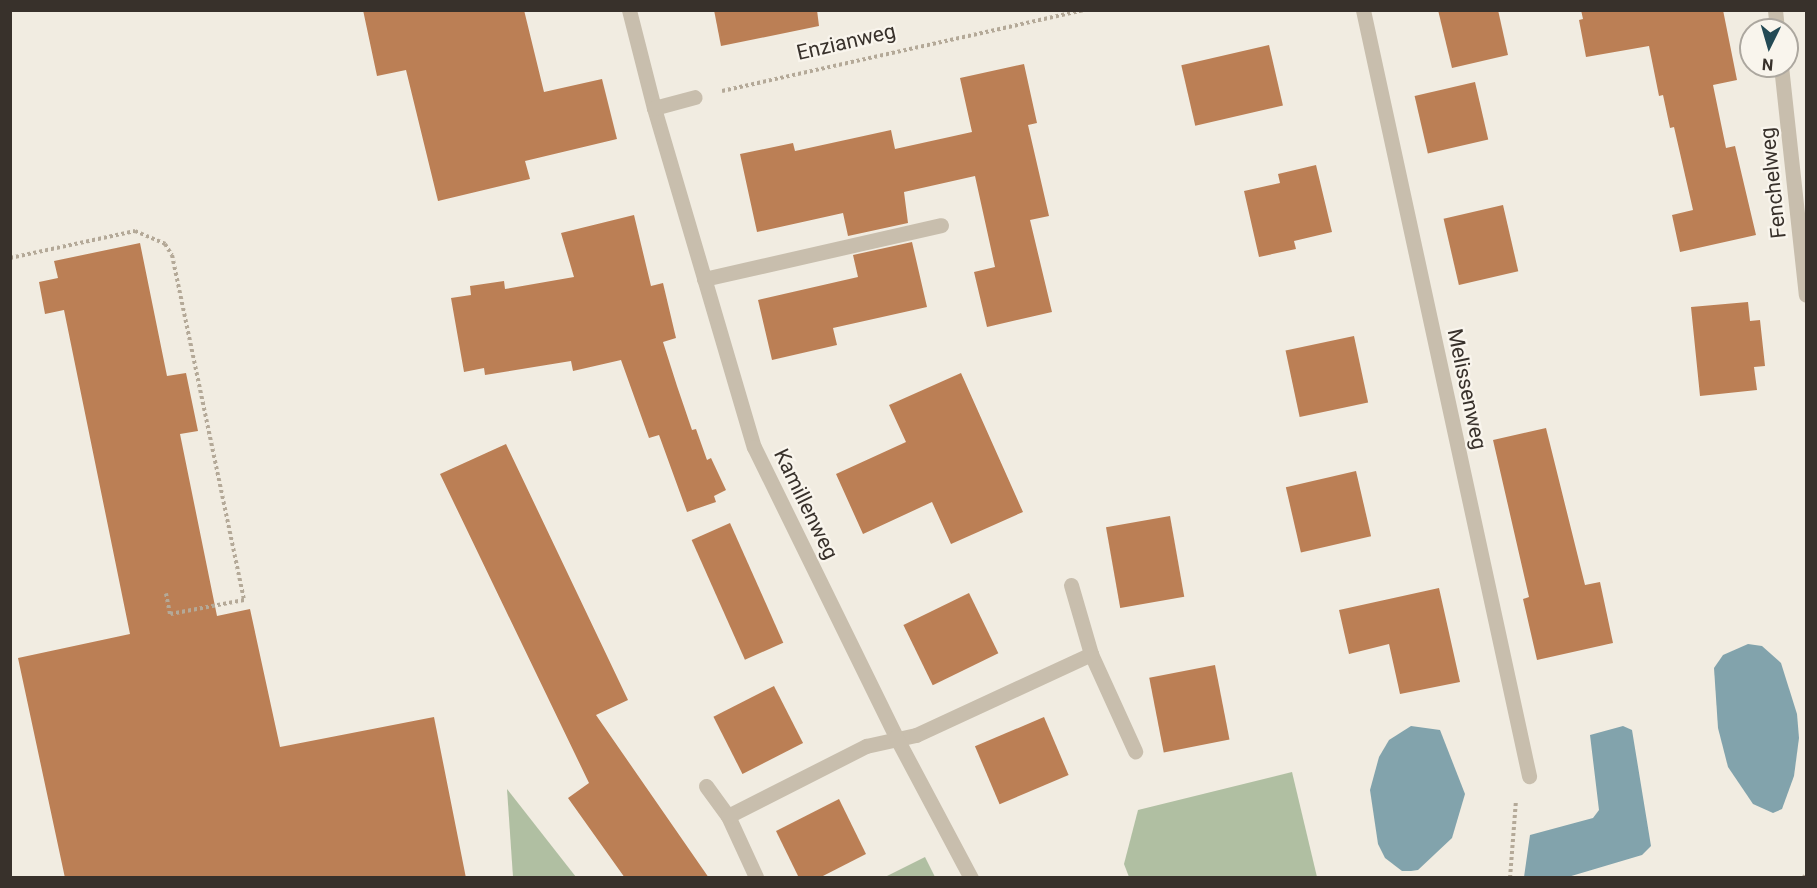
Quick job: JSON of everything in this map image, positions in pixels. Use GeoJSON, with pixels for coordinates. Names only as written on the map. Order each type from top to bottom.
{"type":"FeatureCollection","features":[{"type":"Feature","properties":{"kind":"street","name":"Kamillenweg"},"geometry":{"type":"LineString","coordinates":[[629,10],[654,108],[754,447],[896,737],[971,878]]}},
{"type":"Feature","properties":{"kind":"street","name":"Melissenweg"},"geometry":{"type":"LineString","coordinates":[[1363,10],[1529,776]]}},
{"type":"Feature","properties":{"kind":"street","name":"Fenchelweg"},"geometry":{"type":"LineString","coordinates":[[1782,78],[1806,296]]}},
{"type":"Feature","properties":{"kind":"street"},"geometry":{"type":"LineString","coordinates":[[654,108],[695,97]]}},
{"type":"Feature","properties":{"kind":"street"},"geometry":{"type":"LineString","coordinates":[[704,279],[941,225]]}},
{"type":"Feature","properties":{"kind":"street"},"geometry":{"type":"LineString","coordinates":[[1071,585],[1091,654],[1135,751]]}},
{"type":"Feature","properties":{"kind":"street"},"geometry":{"type":"LineString","coordinates":[[728,816],[866,746],[896,737],[916,735],[1091,654]]}},
{"type":"Feature","properties":{"kind":"street"},"geometry":{"type":"LineString","coordinates":[[706,786],[728,816],[756,877]]}},
{"type":"Feature","properties":{"kind":"path","name":"Enzianweg"},"geometry":{"type":"LineString","coordinates":[[695,97],[1084,10]]}},
{"type":"Feature","properties":{"kind":"path"},"geometry":{"type":"LineString","coordinates":[[10,258],[135,231],[165,244],[172,255],[244,600],[170,614],[166,593]]}},
{"type":"Feature","properties":{"kind":"path"},"geometry":{"type":"LineString","coordinates":[[1510,878],[1516,800],[1529,776]]}},
{"type":"Feature","properties":{"kind":"path"},"geometry":{"type":"LineString","coordinates":[[1803,878],[1806,875]]}},
{"type":"Feature","properties":{"kind":"green space"},"geometry":{"type":"Polygon","coordinates":[[[1292,772],[1317,877],[1129,877],[1124,864],[1138,810],[1292,772]]]}},
{"type":"Feature","properties":{"kind":"green space"},"geometry":{"type":"Polygon","coordinates":[[[507,789],[576,877],[513,877],[507,789]]]}},
{"type":"Feature","properties":{"kind":"green space"},"geometry":{"type":"Polygon","coordinates":[[[925,857],[935,877],[885,877],[925,857]]]}},
{"type":"Feature","properties":{"kind":"water"},"geometry":{"type":"Polygon","coordinates":[[[1748,644],[1762,646],[1781,663],[1797,714],[1799,738],[1794,776],[1782,809],[1773,813],[1753,804],[1728,767],[1718,728],[1714,668],[1723,655],[1748,644]]]}},
{"type":"Feature","properties":{"kind":"water"},"geometry":{"type":"Polygon","coordinates":[[[1411,726],[1440,730],[1465,794],[1452,838],[1418,870],[1402,871],[1385,858],[1378,844],[1370,790],[1379,757],[1389,740],[1411,726]]]}},
{"type":"Feature","properties":{"kind":"water"},"geometry":{"type":"Polygon","coordinates":[[[1623,726],[1632,730],[1651,846],[1642,855],[1568,877],[1524,877],[1530,835],[1593,818],[1599,810],[1590,735],[1623,726]]]}},
{"type":"Feature","properties":{"kind":"building"},"geometry":{"type":"Polygon","coordinates":[[[363,10],[524,10],[544,92],[602,79],[617,139],[525,161],[530,179],[438,201],[406,70],[377,76],[363,10]]]}},
{"type":"Feature","properties":{"kind":"building"},"geometry":{"type":"Polygon","coordinates":[[[714,10],[817,10],[819,26],[721,46],[714,10]]]}},
{"type":"Feature","properties":{"kind":"building"},"geometry":{"type":"Polygon","coordinates":[[[1438,10],[1498,10],[1508,55],[1452,68],[1438,10]]]}},
{"type":"Feature","properties":{"kind":"building"},"geometry":{"type":"Polygon","coordinates":[[[1581,10],[1723,10],[1737,80],[1713,85],[1726,148],[1735,146],[1756,235],[1680,252],[1672,215],[1693,210],[1674,127],[1670,128],[1663,95],[1659,96],[1649,46],[1586,57],[1579,20],[1583,19],[1581,10]]]}},
{"type":"Feature","properties":{"kind":"building"},"geometry":{"type":"Polygon","coordinates":[[[1269,45],[1283,105],[1195,126],[1181,65],[1269,45]]]}},
{"type":"Feature","properties":{"kind":"building"},"geometry":{"type":"Polygon","coordinates":[[[1024,64],[1037,123],[1028,125],[1049,216],[1030,220],[1052,312],[987,327],[974,272],[995,267],[975,176],[904,192],[908,223],[848,236],[843,213],[757,232],[740,154],[793,143],[795,151],[891,130],[895,149],[972,132],[960,78],[1024,64]]]}},
{"type":"Feature","properties":{"kind":"building"},"geometry":{"type":"Polygon","coordinates":[[[1475,82],[1488,139],[1428,153],[1415,96],[1475,82]]]}},
{"type":"Feature","properties":{"kind":"building"},"geometry":{"type":"Polygon","coordinates":[[[1316,165],[1332,232],[1294,241],[1296,249],[1259,257],[1244,191],[1280,183],[1278,174],[1316,165]]]}},
{"type":"Feature","properties":{"kind":"building"},"geometry":{"type":"Polygon","coordinates":[[[1503,205],[1518,271],[1459,285],[1444,219],[1503,205]]]}},
{"type":"Feature","properties":{"kind":"building"},"geometry":{"type":"Polygon","coordinates":[[[634,215],[651,286],[663,283],[676,338],[663,342],[677,386],[692,430],[696,429],[707,460],[711,458],[726,490],[714,496],[716,502],[687,512],[659,435],[649,438],[621,360],[573,371],[571,361],[485,375],[484,368],[464,372],[451,298],[471,295],[470,286],[504,281],[505,289],[574,277],[561,233],[634,215]]]}},
{"type":"Feature","properties":{"kind":"building"},"geometry":{"type":"Polygon","coordinates":[[[912,242],[927,307],[833,328],[837,345],[772,360],[758,300],[858,277],[853,255],[912,242]]]}},
{"type":"Feature","properties":{"kind":"building"},"geometry":{"type":"Polygon","coordinates":[[[140,243],[167,376],[186,373],[198,431],[180,434],[217,616],[250,609],[280,747],[434,717],[466,878],[65,878],[18,658],[130,634],[64,310],[45,314],[39,282],[58,278],[54,261],[140,243]]]}},
{"type":"Feature","properties":{"kind":"building"},"geometry":{"type":"Polygon","coordinates":[[[1748,302],[1750,321],[1760,320],[1765,366],[1754,367],[1757,390],[1700,396],[1691,307],[1748,302]]]}},
{"type":"Feature","properties":{"kind":"building"},"geometry":{"type":"Polygon","coordinates":[[[1354,336],[1368,403],[1300,417],[1286,351],[1354,336]]]}},
{"type":"Feature","properties":{"kind":"building"},"geometry":{"type":"Polygon","coordinates":[[[961,373],[1023,512],[951,544],[932,502],[863,534],[836,474],[906,442],[889,405],[961,373]]]}},
{"type":"Feature","properties":{"kind":"building"},"geometry":{"type":"Polygon","coordinates":[[[1546,428],[1585,585],[1600,582],[1613,643],[1537,660],[1523,599],[1529,597],[1493,440],[1546,428]]]}},
{"type":"Feature","properties":{"kind":"building"},"geometry":{"type":"Polygon","coordinates":[[[506,444],[628,700],[596,715],[709,878],[625,878],[568,798],[589,783],[440,474],[506,444]]]}},
{"type":"Feature","properties":{"kind":"building"},"geometry":{"type":"Polygon","coordinates":[[[1356,471],[1371,536],[1301,552],[1286,487],[1356,471]]]}},
{"type":"Feature","properties":{"kind":"building"},"geometry":{"type":"Polygon","coordinates":[[[1170,516],[1184,597],[1120,608],[1106,527],[1170,516]]]}},
{"type":"Feature","properties":{"kind":"building"},"geometry":{"type":"Polygon","coordinates":[[[730,523],[783,643],[745,660],[692,540],[730,523]]]}},
{"type":"Feature","properties":{"kind":"building"},"geometry":{"type":"Polygon","coordinates":[[[1439,588],[1460,682],[1400,694],[1389,644],[1349,654],[1339,610],[1439,588]]]}},
{"type":"Feature","properties":{"kind":"building"},"geometry":{"type":"Polygon","coordinates":[[[969,593],[998,653],[933,685],[903,625],[969,593]]]}},
{"type":"Feature","properties":{"kind":"building"},"geometry":{"type":"Polygon","coordinates":[[[1215,665],[1230,740],[1164,752],[1149,678],[1215,665]]]}},
{"type":"Feature","properties":{"kind":"building"},"geometry":{"type":"Polygon","coordinates":[[[774,686],[803,743],[742,774],[713,717],[774,686]]]}},
{"type":"Feature","properties":{"kind":"building"},"geometry":{"type":"Polygon","coordinates":[[[1044,717],[1069,775],[1000,804],[975,746],[1044,717]]]}},
{"type":"Feature","properties":{"kind":"building"},"geometry":{"type":"Polygon","coordinates":[[[839,799],[866,854],[819,878],[799,878],[776,831],[839,799]]]}}]}
